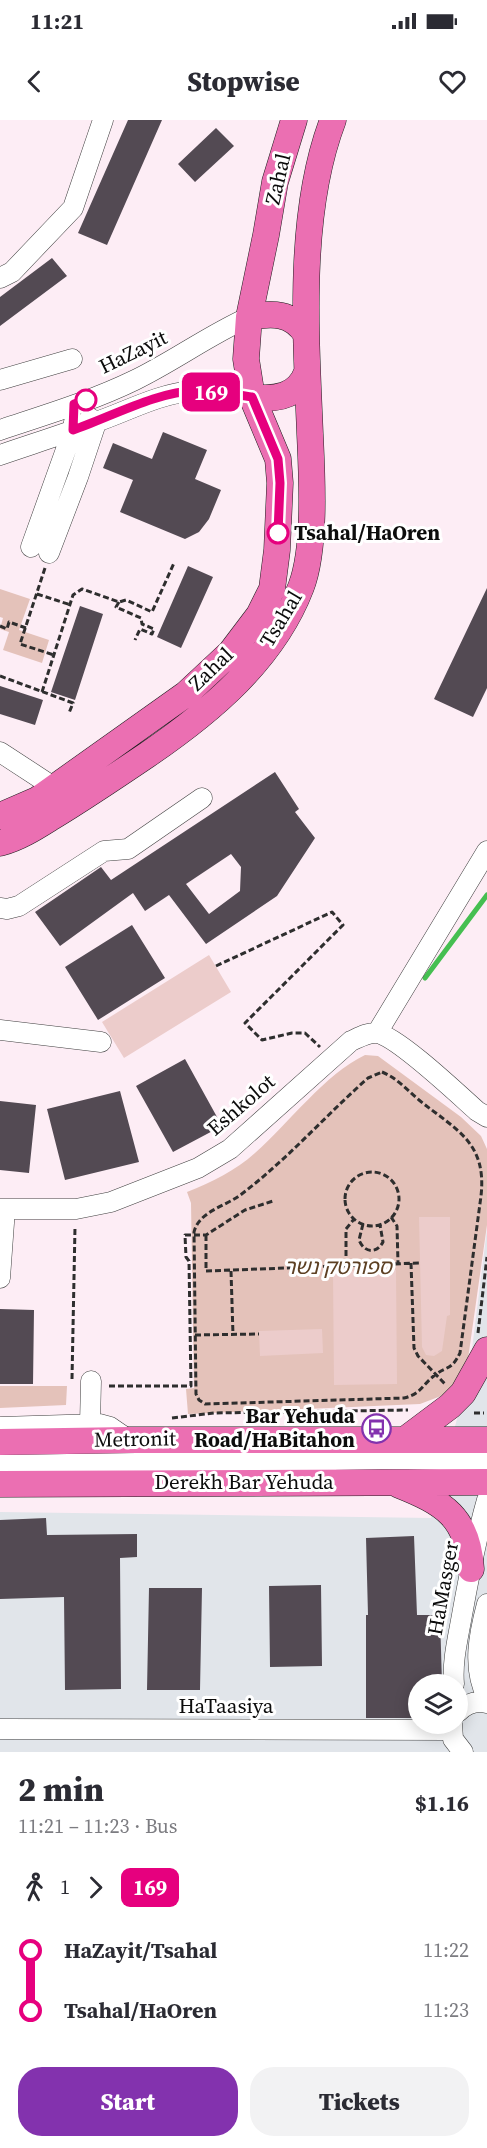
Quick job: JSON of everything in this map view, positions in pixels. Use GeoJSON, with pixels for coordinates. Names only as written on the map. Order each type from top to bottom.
{"type":"FeatureCollection","features":[{"type":"Feature","properties":{"kind":"main road","name":"Zahal"},"geometry":{"type":"LineString","coordinates":[[0,816],[38,800],[56,788],[158,715],[215,668],[247,632],[259,615],[272,589],[277,550],[280,483],[278,459],[252,397],[246,359],[249,317],[275,182],[294,120]]}},
{"type":"Feature","properties":{"kind":"main road","name":"Tsahal"},"geometry":{"type":"LineString","coordinates":[[0,843],[37,826],[77,802],[218,703],[278,632],[302,586],[310,544],[311,467],[306,334],[308,253],[315,187],[333,120]]}},
{"type":"Feature","properties":{"kind":"main road"},"geometry":{"type":"LineString","coordinates":[[249,317],[282,315],[295,322],[306,334]]}},
{"type":"Feature","properties":{"kind":"main road"},"geometry":{"type":"LineString","coordinates":[[252,397],[280,397],[298,387],[308,372]]}},
{"type":"Feature","properties":{"kind":"main road"},"geometry":{"type":"LineString","coordinates":[[406,1439],[450,1406],[463,1393],[482,1342]]}},
{"type":"Feature","properties":{"kind":"main road","name":"Derekh Bar Yehuda"},"geometry":{"type":"LineString","coordinates":[[0,1442],[487,1440]]}},
{"type":"Feature","properties":{"kind":"main road"},"geometry":{"type":"LineString","coordinates":[[388,1481],[429,1497],[451,1514],[460,1525],[466,1538],[470,1551],[471,1569]]}},
{"type":"Feature","properties":{"kind":"main road","name":"Derekh Bar Yehuda"},"geometry":{"type":"LineString","coordinates":[[0,1484],[487,1482]]}},
{"type":"Feature","properties":{"kind":"street"},"geometry":{"type":"LineString","coordinates":[[0,278],[12,272],[73,208],[103,120]]}},
{"type":"Feature","properties":{"kind":"street","name":"HaZayit"},"geometry":{"type":"LineString","coordinates":[[0,430],[135,381],[249,317]]}},
{"type":"Feature","properties":{"kind":"street"},"geometry":{"type":"LineString","coordinates":[[0,380],[72,359]]}},
{"type":"Feature","properties":{"kind":"street"},"geometry":{"type":"LineString","coordinates":[[0,455],[178,393],[195,390],[252,397]]}},
{"type":"Feature","properties":{"kind":"street"},"geometry":{"type":"LineString","coordinates":[[74,404],[96,423]]}},
{"type":"Feature","properties":{"kind":"street"},"geometry":{"type":"LineString","coordinates":[[40,550],[73,430],[74,404]]}},
{"type":"Feature","properties":{"kind":"street"},"geometry":{"type":"LineString","coordinates":[[40,550],[78,477],[96,423]]}},
{"type":"Feature","properties":{"kind":"street"},"geometry":{"type":"LineString","coordinates":[[0,752],[56,788]]}},
{"type":"Feature","properties":{"kind":"street"},"geometry":{"type":"LineString","coordinates":[[0,908],[19,906],[104,851],[128,849],[202,798]]}},
{"type":"Feature","properties":{"kind":"street"},"geometry":{"type":"LineString","coordinates":[[484,1117],[402,1046],[377,1033],[487,851]]}},
{"type":"Feature","properties":{"kind":"street"},"geometry":{"type":"LineString","coordinates":[[0,1030],[101,1041]]}},
{"type":"Feature","properties":{"kind":"street","name":"Eshkolot"},"geometry":{"type":"LineString","coordinates":[[3,1209],[76,1209],[111,1202],[198,1168],[230,1149],[351,1041],[364,1035],[377,1033]]}},
{"type":"Feature","properties":{"kind":"street"},"geometry":{"type":"LineString","coordinates":[[0,1278],[3,1209]]}},
{"type":"Feature","properties":{"kind":"street"},"geometry":{"type":"LineString","coordinates":[[89,1385],[90,1424]]}},
{"type":"Feature","properties":{"kind":"street"},"geometry":{"type":"LineString","coordinates":[[0,1427],[90,1424],[110,1427],[129,1440]]}},
{"type":"Feature","properties":{"kind":"street","name":"Metronit"},"geometry":{"type":"LineString","coordinates":[[0,1465],[397,1459],[487,1461]]}},
{"type":"Feature","properties":{"kind":"street","name":"HaMasger"},"geometry":{"type":"LineString","coordinates":[[454,1674],[471,1569],[487,1500]]}},
{"type":"Feature","properties":{"kind":"street","name":"HaMasger"},"geometry":{"type":"LineString","coordinates":[[487,1604],[479,1635],[478,1659],[483,1689],[487,1697]]}},
{"type":"Feature","properties":{"kind":"street"},"geometry":{"type":"LineString","coordinates":[[468,1706],[473,1702],[487,1703]]}},
{"type":"Feature","properties":{"kind":"street","name":"HaTaasiya"},"geometry":{"type":"LineString","coordinates":[[0,1729],[408,1719]]}},
{"type":"Feature","properties":{"kind":"street"},"geometry":{"type":"LineString","coordinates":[[453,1734],[453,1739],[463,1752]]}},
{"type":"Feature","properties":{"kind":"path"},"geometry":{"type":"LineString","coordinates":[[40,550],[37,594],[20,644],[54,655]]}},
{"type":"Feature","properties":{"kind":"path"},"geometry":{"type":"LineString","coordinates":[[42,692],[73,595],[82,590],[119,602],[126,600],[152,612],[174,563]]}},
{"type":"Feature","properties":{"kind":"path"},"geometry":{"type":"LineString","coordinates":[[37,594],[71,605]]}},
{"type":"Feature","properties":{"kind":"path"},"geometry":{"type":"LineString","coordinates":[[119,602],[116,607],[141,618],[142,624],[154,629],[152,634],[140,629],[135,640]]}},
{"type":"Feature","properties":{"kind":"path"},"geometry":{"type":"LineString","coordinates":[[0,626],[7,629],[9,622],[26,628]]}},
{"type":"Feature","properties":{"kind":"path"},"geometry":{"type":"LineString","coordinates":[[0,676],[73,703],[69,713]]}},
{"type":"Feature","properties":{"kind":"path"},"geometry":{"type":"LineString","coordinates":[[216,966],[332,912],[343,925],[245,1023],[262,1041],[292,1033],[305,1033],[331,1058]]}},
{"type":"Feature","properties":{"kind":"path"},"geometry":{"type":"LineString","coordinates":[[382,1072],[389,1075],[468,1139],[481,1164],[483,1179],[460,1353],[448,1369],[435,1375],[417,1394],[404,1398],[205,1404],[196,1394],[195,1335],[194,1235],[198,1221],[237,1197],[265,1175],[368,1078],[382,1072]]}},
{"type":"Feature","properties":{"kind":"path"},"geometry":{"type":"LineString","coordinates":[[367,1172],[385,1175],[392,1180],[399,1197],[398,1206],[392,1217],[381,1225],[363,1224],[354,1219],[345,1206],[347,1188],[359,1175],[367,1172]]}},
{"type":"Feature","properties":{"kind":"path"},"geometry":{"type":"LineString","coordinates":[[75,1221],[89,1385],[191,1386],[189,1261],[186,1257],[185,1235],[206,1235],[245,1210],[273,1201]]}},
{"type":"Feature","properties":{"kind":"path"},"geometry":{"type":"LineString","coordinates":[[392,1217],[397,1226],[399,1263]]}},
{"type":"Feature","properties":{"kind":"path"},"geometry":{"type":"LineString","coordinates":[[346,1265],[346,1229],[354,1219]]}},
{"type":"Feature","properties":{"kind":"path"},"geometry":{"type":"LineString","coordinates":[[363,1224],[359,1240],[363,1248],[370,1251],[378,1249],[384,1242],[381,1225]]}},
{"type":"Feature","properties":{"kind":"path"},"geometry":{"type":"LineString","coordinates":[[206,1235],[206,1270],[419,1263]]}},
{"type":"Feature","properties":{"kind":"path"},"geometry":{"type":"LineString","coordinates":[[482,1342],[487,1257]]}},
{"type":"Feature","properties":{"kind":"path"},"geometry":{"type":"LineString","coordinates":[[411,1263],[414,1347],[418,1356],[435,1375]]}},
{"type":"Feature","properties":{"kind":"path"},"geometry":{"type":"LineString","coordinates":[[231,1270],[234,1335]]}},
{"type":"Feature","properties":{"kind":"path"},"geometry":{"type":"LineString","coordinates":[[195,1335],[259,1334]]}},
{"type":"Feature","properties":{"kind":"path"},"geometry":{"type":"LineString","coordinates":[[162,1419],[214,1413],[416,1410]]}},
{"type":"Feature","properties":{"kind":"path"},"geometry":{"type":"LineString","coordinates":[[474,1413],[484,1413]]}},
{"type":"Feature","properties":{"kind":"shaded area"},"geometry":{"type":"Polygon","coordinates":[[[209,955],[231,992],[124,1058],[102,1022],[209,955]]]}},
{"type":"Feature","properties":{"kind":"shaded area"},"geometry":{"type":"Polygon","coordinates":[[[419,1217],[450,1217],[450,1315],[447,1316],[442,1351],[434,1356],[426,1355],[422,1347],[419,1217]]]}},
{"type":"Feature","properties":{"kind":"shaded area"},"geometry":{"type":"Polygon","coordinates":[[[487,1229],[487,1752],[0,1752],[0,1512],[431,1518],[469,1373],[487,1229]]]}},
{"type":"Feature","properties":{"kind":"shaded area"},"geometry":{"type":"Polygon","coordinates":[[[396,1270],[397,1384],[334,1385],[333,1271],[396,1270]]]}},
{"type":"Feature","properties":{"kind":"shaded area"},"geometry":{"type":"Polygon","coordinates":[[[322,1329],[323,1353],[260,1356],[259,1331],[322,1329]]]}},
{"type":"Feature","properties":{"kind":"green space"},"geometry":{"type":"Polygon","coordinates":[[[0,589],[30,599],[19,630],[49,640],[42,663],[3,650],[9,632],[0,629],[3,618],[0,617],[0,589]]]}},
{"type":"Feature","properties":{"kind":"green space","name":"ספורטק נשר"},"geometry":{"type":"Polygon","coordinates":[[[365,1055],[378,1056],[461,1117],[481,1136],[487,1149],[487,1225],[468,1359],[453,1386],[441,1396],[420,1404],[188,1414],[186,1389],[194,1388],[191,1203],[187,1192],[223,1176],[247,1159],[322,1086],[350,1063],[365,1055]]]}},
{"type":"Feature","properties":{"kind":"green space"},"geometry":{"type":"Polygon","coordinates":[[[0,1386],[67,1386],[66,1405],[0,1408],[0,1386]]]}},
{"type":"Feature","properties":{"kind":"building"},"geometry":{"type":"Polygon","coordinates":[[[128,120],[162,120],[107,245],[78,233],[128,120]]]}},
{"type":"Feature","properties":{"kind":"building"},"geometry":{"type":"Polygon","coordinates":[[[216,128],[234,146],[195,182],[178,164],[216,128]]]}},
{"type":"Feature","properties":{"kind":"building"},"geometry":{"type":"Polygon","coordinates":[[[52,258],[67,276],[0,326],[0,297],[52,258]]]}},
{"type":"Feature","properties":{"kind":"building"},"geometry":{"type":"Polygon","coordinates":[[[163,432],[207,450],[195,479],[221,490],[209,519],[199,532],[185,539],[120,512],[133,480],[103,468],[113,443],[152,459],[163,432]]]}},
{"type":"Feature","properties":{"kind":"building"},"geometry":{"type":"Polygon","coordinates":[[[188,566],[213,577],[181,648],[157,637],[188,566]]]}},
{"type":"Feature","properties":{"kind":"building"},"geometry":{"type":"Polygon","coordinates":[[[487,588],[487,688],[473,717],[434,699],[487,588]]]}},
{"type":"Feature","properties":{"kind":"building"},"geometry":{"type":"Polygon","coordinates":[[[80,606],[103,614],[75,700],[51,692],[80,606]]]}},
{"type":"Feature","properties":{"kind":"building"},"geometry":{"type":"Polygon","coordinates":[[[0,686],[43,700],[35,725],[0,714],[0,686]]]}},
{"type":"Feature","properties":{"kind":"building"},"geometry":{"type":"Polygon","coordinates":[[[275,772],[299,809],[295,812],[315,838],[277,896],[206,944],[169,895],[145,911],[133,893],[60,946],[35,912],[101,867],[111,880],[275,772]],[[231,854],[186,884],[209,914],[240,891],[241,867],[231,854]]]}},
{"type":"Feature","properties":{"kind":"building"},"geometry":{"type":"Polygon","coordinates":[[[132,925],[165,978],[98,1020],[65,967],[132,925]]]}},
{"type":"Feature","properties":{"kind":"building"},"geometry":{"type":"Polygon","coordinates":[[[185,1059],[222,1126],[173,1152],[136,1086],[185,1059]]]}},
{"type":"Feature","properties":{"kind":"building"},"geometry":{"type":"Polygon","coordinates":[[[120,1091],[139,1162],[65,1180],[47,1109],[120,1091]]]}},
{"type":"Feature","properties":{"kind":"building"},"geometry":{"type":"Polygon","coordinates":[[[0,1101],[36,1105],[29,1173],[0,1170],[0,1101]]]}},
{"type":"Feature","properties":{"kind":"building"},"geometry":{"type":"Polygon","coordinates":[[[0,1309],[34,1310],[33,1384],[0,1384],[0,1309]]]}},
{"type":"Feature","properties":{"kind":"building"},"geometry":{"type":"Polygon","coordinates":[[[46,1518],[47,1535],[137,1534],[137,1557],[120,1558],[121,1689],[65,1690],[64,1597],[0,1599],[0,1520],[46,1518]]]}},
{"type":"Feature","properties":{"kind":"building"},"geometry":{"type":"Polygon","coordinates":[[[414,1536],[417,1615],[440,1615],[442,1674],[408,1674],[408,1718],[366,1718],[366,1615],[368,1615],[366,1538],[414,1536]]]}},
{"type":"Feature","properties":{"kind":"building"},"geometry":{"type":"Polygon","coordinates":[[[321,1585],[322,1666],[270,1667],[269,1586],[321,1585]]]}},
{"type":"Feature","properties":{"kind":"building"},"geometry":{"type":"Polygon","coordinates":[[[149,1588],[202,1588],[200,1690],[147,1690],[149,1588]]]}},
{"type":"Feature","properties":{"kind":"waterway"},"geometry":{"type":"LineString","coordinates":[[425,978],[487,895]]}},
{"type":"Feature","properties":{"kind":"bus line","name":"169"},"geometry":{"type":"LineString","coordinates":[[86,400],[74,404],[73,430],[178,393],[195,390],[252,397],[278,459],[280,483],[278,533]]}},
{"type":"Feature","properties":{"kind":"place","name":"Tsahal/HaOren"},"geometry":{"type":"Point","coordinates":[278,533]}},
{"type":"Feature","properties":{"kind":"place","name":"Bar Yehuda Road/HaBitahon"},"geometry":{"type":"Point","coordinates":[376,1428]}}]}
